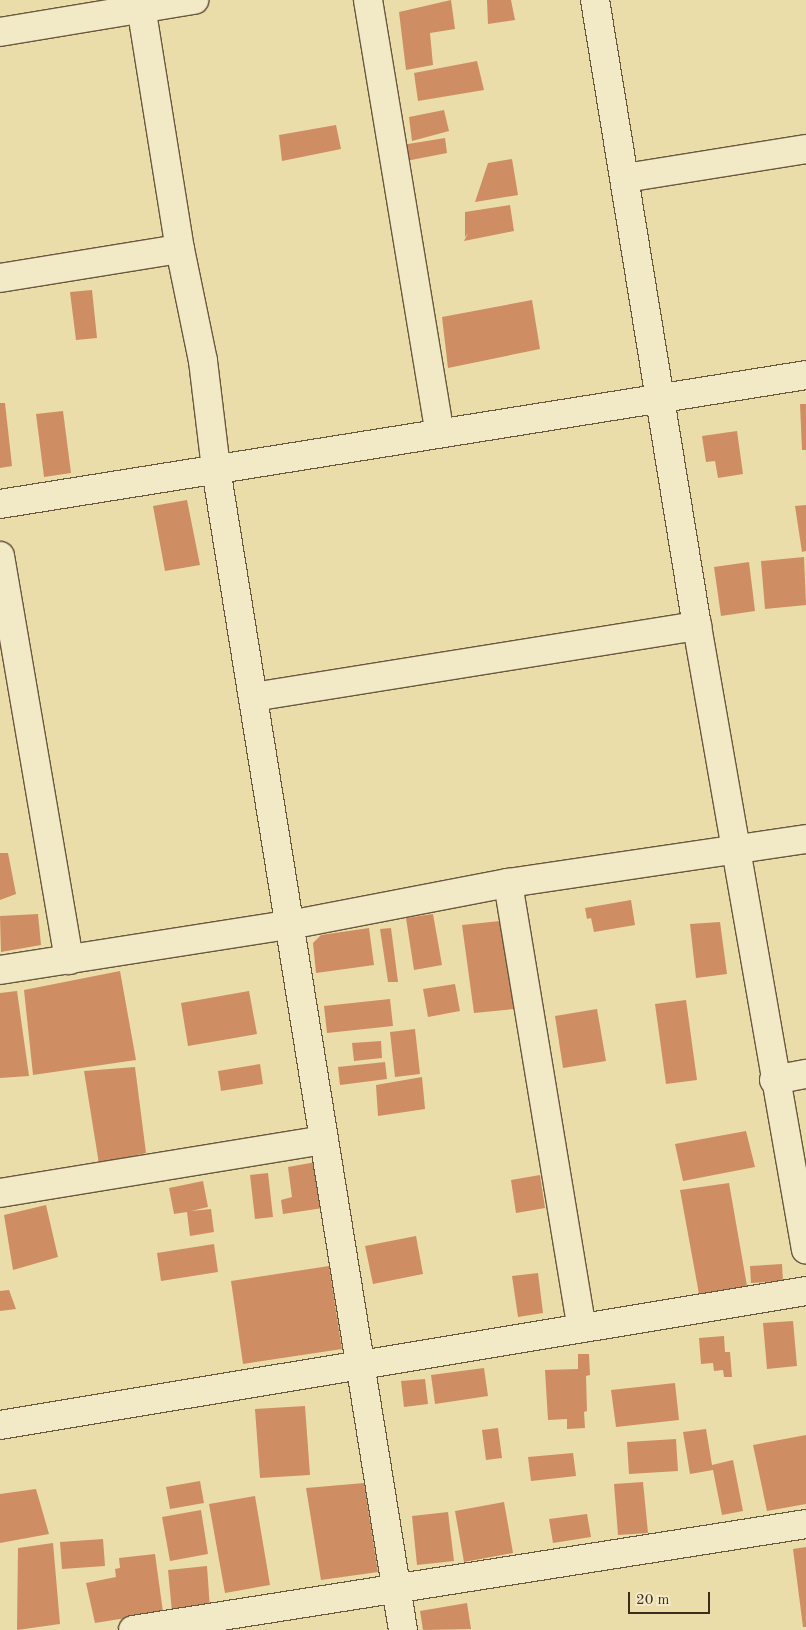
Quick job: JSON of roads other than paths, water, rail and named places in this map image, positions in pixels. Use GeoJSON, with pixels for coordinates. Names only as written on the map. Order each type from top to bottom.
{"type":"FeatureCollection","features":[{"type":"Feature","properties":{"kind":"street"},"geometry":{"type":"LineString","coordinates":[[0,32],[141,4],[194,0]]}},
{"type":"Feature","properties":{"kind":"street"},"geometry":{"type":"LineString","coordinates":[[368,0],[440,433]]}},
{"type":"Feature","properties":{"kind":"street"},"geometry":{"type":"LineString","coordinates":[[595,0],[697,626],[774,1080],[806,1250]]}},
{"type":"Feature","properties":{"kind":"street"},"geometry":{"type":"LineString","coordinates":[[141,4],[180,249],[203,361],[216,469],[404,1630]]}},
{"type":"Feature","properties":{"kind":"street"},"geometry":{"type":"LineString","coordinates":[[625,178],[806,149]]}},
{"type":"Feature","properties":{"kind":"street"},"geometry":{"type":"LineString","coordinates":[[0,278],[180,249]]}},
{"type":"Feature","properties":{"kind":"street"},"geometry":{"type":"LineString","coordinates":[[0,504],[806,375]]}},
{"type":"Feature","properties":{"kind":"street"},"geometry":{"type":"LineString","coordinates":[[0,556],[69,960]]}},
{"type":"Feature","properties":{"kind":"street"},"geometry":{"type":"LineString","coordinates":[[253,696],[697,626]]}},
{"type":"Feature","properties":{"kind":"street"},"geometry":{"type":"LineString","coordinates":[[0,970],[289,925],[508,883],[806,839]]}},
{"type":"Feature","properties":{"kind":"street"},"geometry":{"type":"LineString","coordinates":[[508,883],[582,1328]]}},
{"type":"Feature","properties":{"kind":"street"},"geometry":{"type":"LineString","coordinates":[[774,1080],[806,1074]]}},
{"type":"Feature","properties":{"kind":"street"},"geometry":{"type":"LineString","coordinates":[[0,1193],[324,1140]]}},
{"type":"Feature","properties":{"kind":"street"},"geometry":{"type":"LineString","coordinates":[[0,1425],[806,1291]]}},
{"type":"Feature","properties":{"kind":"street"},"geometry":{"type":"LineString","coordinates":[[133,1630],[806,1524]]}}]}
